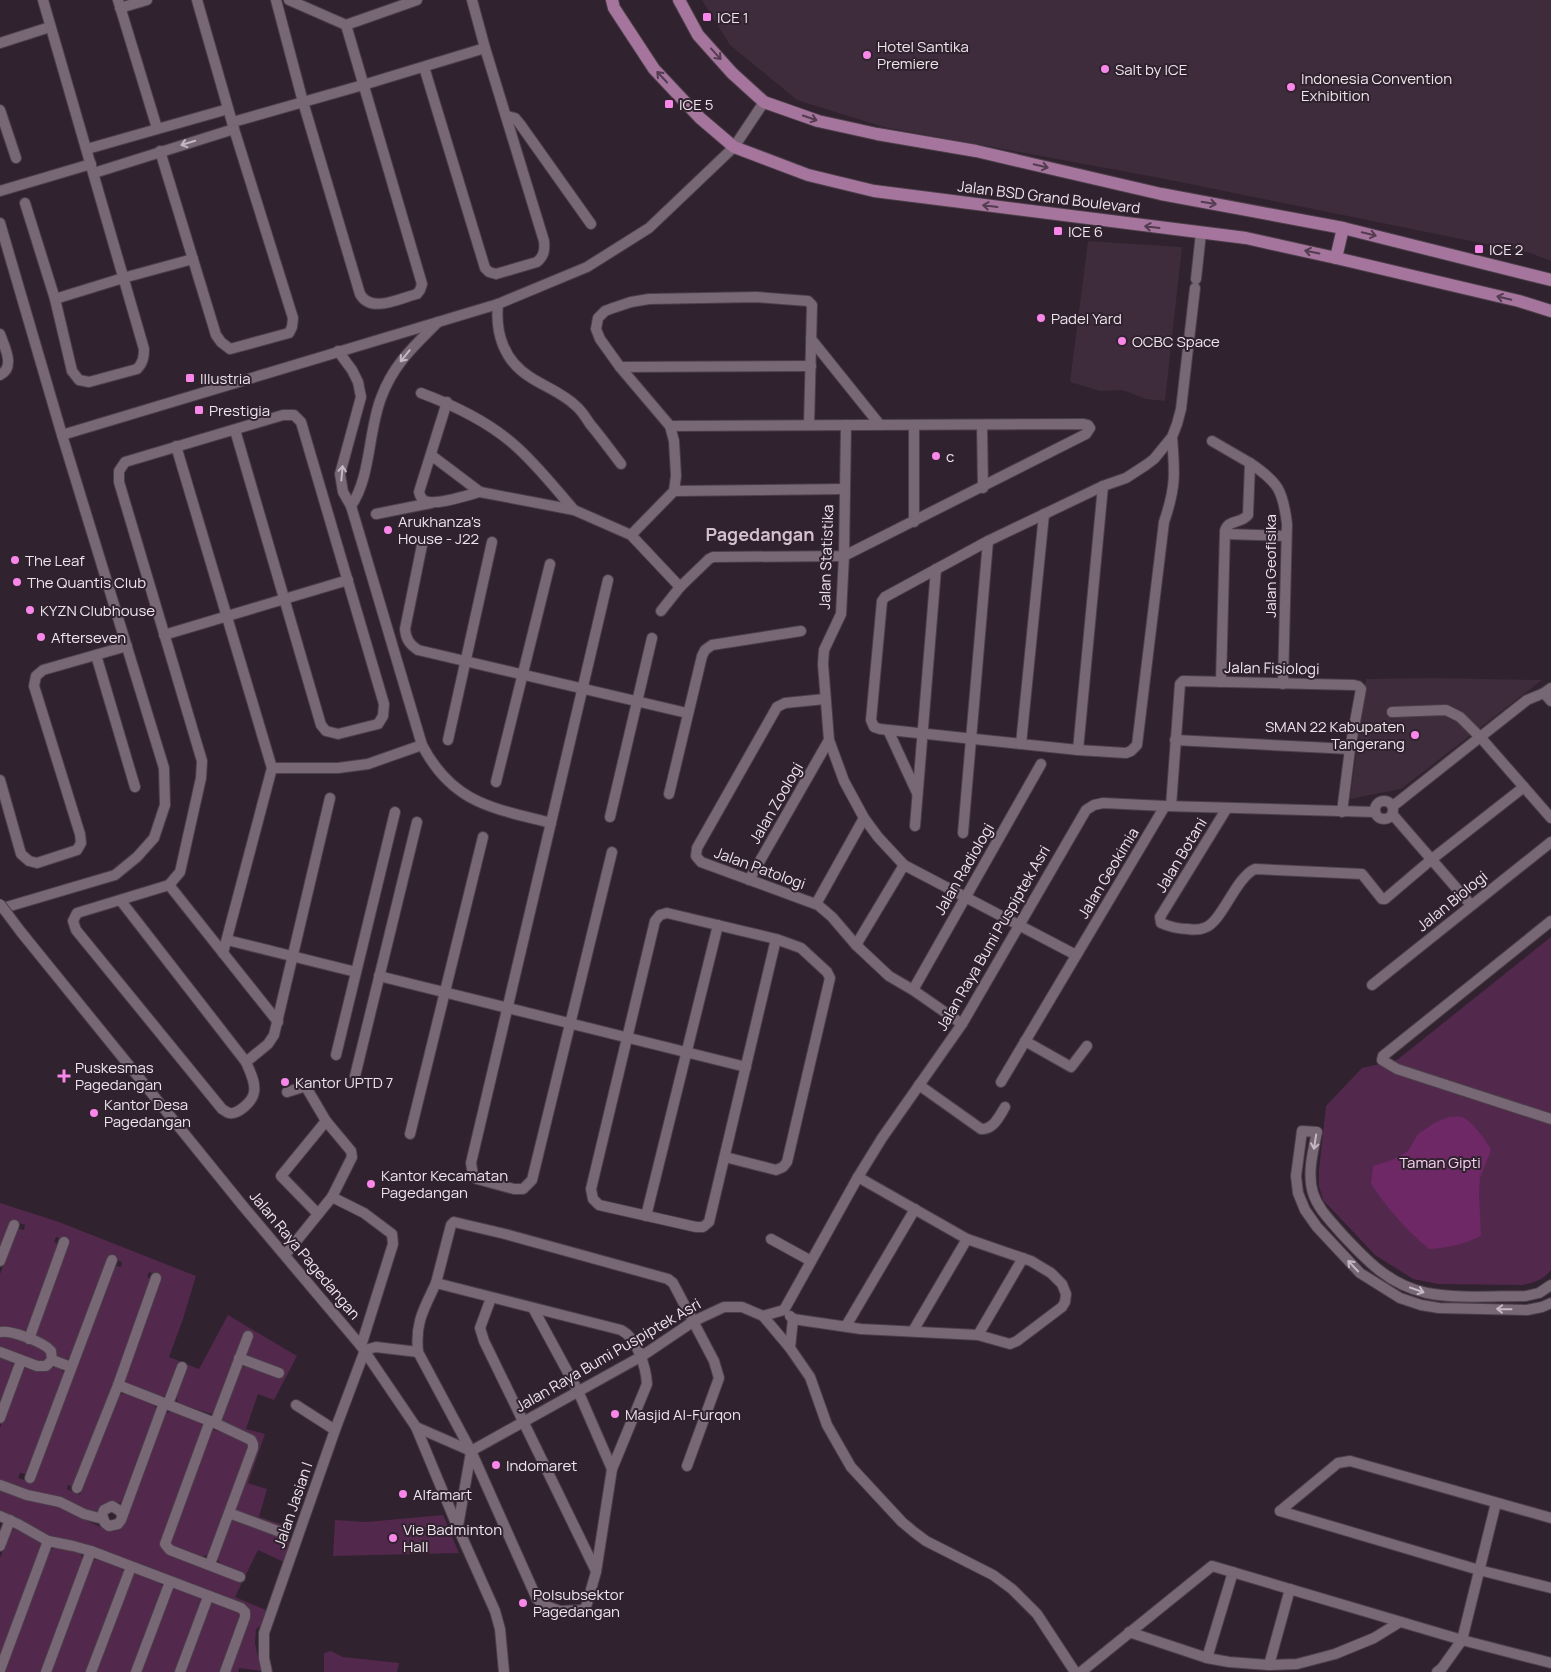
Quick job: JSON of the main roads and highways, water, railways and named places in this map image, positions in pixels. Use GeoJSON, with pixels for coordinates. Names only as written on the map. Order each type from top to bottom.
{"type":"FeatureCollection","features":[{"type":"Feature","properties":{"kind":"main road","name":"Jalan BSD Grand Boulevard"},"geometry":{"type":"LineString","coordinates":[[612,0],[614,8],[654,69],[700,118],[734,148],[808,175],[874,192],[1246,238],[1551,311]]}},
{"type":"Feature","properties":{"kind":"main road","name":"Jalan BSD Grand Boulevard"},"geometry":{"type":"LineString","coordinates":[[679,0],[698,35],[732,73],[764,102],[838,127],[976,151],[1161,194],[1343,228],[1551,280]]}},
{"type":"Feature","properties":{"kind":"main road"},"geometry":{"type":"LineString","coordinates":[[1336,258],[1343,228]]}},
{"type":"Feature","properties":{"kind":"place","name":"ICE 1"},"geometry":{"type":"Point","coordinates":[707,17]}},
{"type":"Feature","properties":{"kind":"place","name":"Hotel Santika Premiere"},"geometry":{"type":"Point","coordinates":[867,55]}},
{"type":"Feature","properties":{"kind":"place","name":"Salt by ICE"},"geometry":{"type":"Point","coordinates":[1105,69]}},
{"type":"Feature","properties":{"kind":"place","name":"Indonesia Convention Exhibition"},"geometry":{"type":"Point","coordinates":[1291,87]}},
{"type":"Feature","properties":{"kind":"place","name":"ICE 5"},"geometry":{"type":"Point","coordinates":[669,104]}},
{"type":"Feature","properties":{"kind":"place","name":"ICE 6"},"geometry":{"type":"Point","coordinates":[1058,231]}},
{"type":"Feature","properties":{"kind":"place","name":"ICE 2"},"geometry":{"type":"Point","coordinates":[1479,249]}},
{"type":"Feature","properties":{"kind":"place","name":"Padel Yard"},"geometry":{"type":"Point","coordinates":[1041,318]}},
{"type":"Feature","properties":{"kind":"place","name":"OCBC Space"},"geometry":{"type":"Point","coordinates":[1122,341]}},
{"type":"Feature","properties":{"kind":"place","name":"Illustria"},"geometry":{"type":"Point","coordinates":[190,378]}},
{"type":"Feature","properties":{"kind":"place","name":"Prestigia"},"geometry":{"type":"Point","coordinates":[199,410]}},
{"type":"Feature","properties":{"kind":"place","name":"c"},"geometry":{"type":"Point","coordinates":[936,456]}},
{"type":"Feature","properties":{"kind":"place","name":"Arukhanza's House - J22"},"geometry":{"type":"Point","coordinates":[388,530]}},
{"type":"Feature","properties":{"kind":"place","name":"The Leaf"},"geometry":{"type":"Point","coordinates":[15,560]}},
{"type":"Feature","properties":{"kind":"place","name":"The Quantis Club"},"geometry":{"type":"Point","coordinates":[17,582]}},
{"type":"Feature","properties":{"kind":"place","name":"KYZN Clubhouse"},"geometry":{"type":"Point","coordinates":[30,610]}},
{"type":"Feature","properties":{"kind":"place","name":"Afterseven"},"geometry":{"type":"Point","coordinates":[41,637]}},
{"type":"Feature","properties":{"kind":"place","name":"SMAN 22 Kabupaten Tangerang"},"geometry":{"type":"Point","coordinates":[1415,735]}},
{"type":"Feature","properties":{"kind":"place","name":"Puskesmas Pagedangan"},"geometry":{"type":"Point","coordinates":[64,1076]}},
{"type":"Feature","properties":{"kind":"place","name":"Kantor UPTD 7"},"geometry":{"type":"Point","coordinates":[285,1082]}},
{"type":"Feature","properties":{"kind":"place","name":"Kantor Desa Pagedangan"},"geometry":{"type":"Point","coordinates":[94,1113]}},
{"type":"Feature","properties":{"kind":"place","name":"Kantor Kecamatan Pagedangan"},"geometry":{"type":"Point","coordinates":[371,1184]}},
{"type":"Feature","properties":{"kind":"place","name":"Masjid Al-Furqon"},"geometry":{"type":"Point","coordinates":[615,1414]}},
{"type":"Feature","properties":{"kind":"place","name":"Indomaret"},"geometry":{"type":"Point","coordinates":[496,1465]}},
{"type":"Feature","properties":{"kind":"place","name":"Alfamart"},"geometry":{"type":"Point","coordinates":[403,1494]}},
{"type":"Feature","properties":{"kind":"place","name":"Vie Badminton Hall"},"geometry":{"type":"Point","coordinates":[393,1538]}},
{"type":"Feature","properties":{"kind":"place","name":"Polsubsektor Pagedangan"},"geometry":{"type":"Point","coordinates":[523,1603]}},
{"type":"Feature","properties":{"kind":"district","name":"Pagedangan"},"geometry":{"type":"Point","coordinates":[760,534]}},
{"type":"Feature","properties":{"kind":"park label","name":"Taman Gipti"},"geometry":{"type":"Point","coordinates":[1440,1162]}}]}
